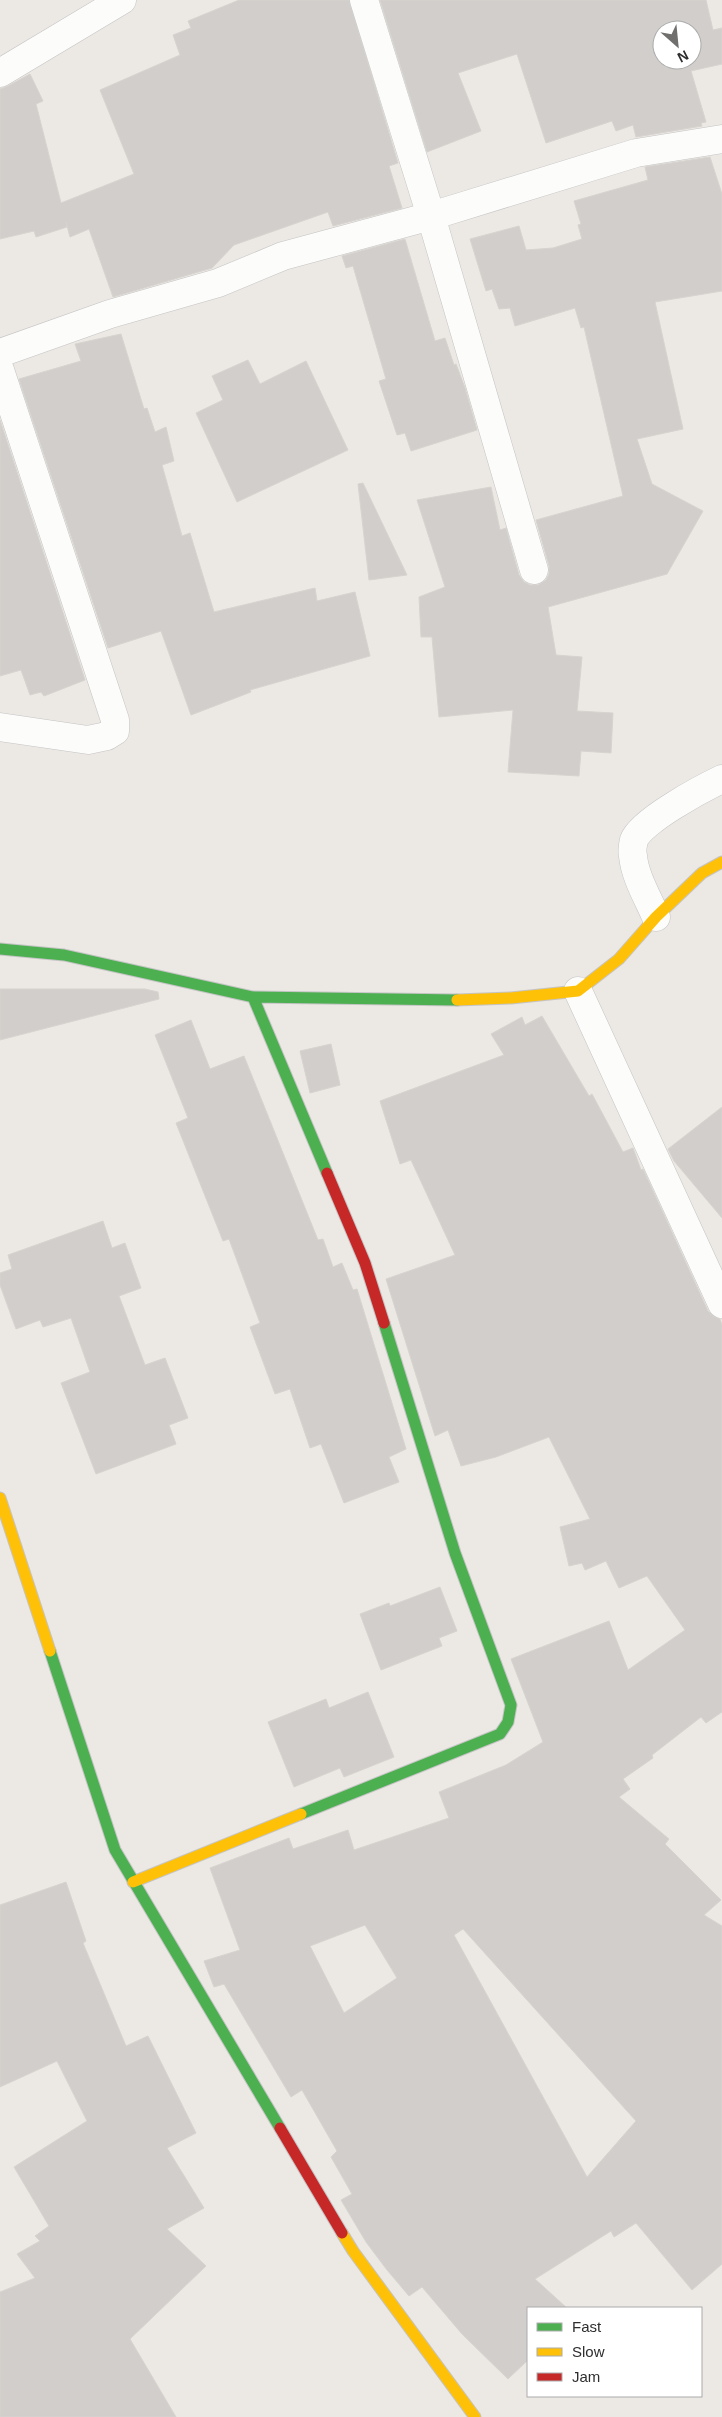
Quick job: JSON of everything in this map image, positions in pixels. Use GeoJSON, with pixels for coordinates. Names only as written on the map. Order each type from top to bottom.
{"type":"FeatureCollection","features":[{"type":"Feature","properties":{"kind":"street"},"geometry":{"type":"LineString","coordinates":[[0,73],[122,0]]}},
{"type":"Feature","properties":{"kind":"street"},"geometry":{"type":"LineString","coordinates":[[364,0],[431,216],[534,570]]}},
{"type":"Feature","properties":{"kind":"street"},"geometry":{"type":"LineString","coordinates":[[0,353],[110,314],[218,283],[284,256],[431,216],[636,153],[722,139]]}},
{"type":"Feature","properties":{"kind":"street"},"geometry":{"type":"LineString","coordinates":[[0,370],[115,720],[115,731],[107,736],[88,740],[0,727]]}},
{"type":"Feature","properties":{"kind":"street"},"geometry":{"type":"LineString","coordinates":[[656,917],[636,871],[632,854],[634,839],[657,817],[700,789],[722,780]]}},
{"type":"Feature","properties":{"kind":"street"},"geometry":{"type":"LineString","coordinates":[[0,949],[64,955],[253,997],[428,1002],[578,991],[613,965],[656,917],[702,873],[722,862]]}},
{"type":"Feature","properties":{"kind":"street"},"geometry":{"type":"LineString","coordinates":[[578,991],[722,1304]]}},
{"type":"Feature","properties":{"kind":"street"},"geometry":{"type":"LineString","coordinates":[[133,1882],[500,1734],[508,1722],[511,1706],[455,1553],[365,1263],[253,997]]}},
{"type":"Feature","properties":{"kind":"street"},"geometry":{"type":"LineString","coordinates":[[0,1498],[115,1850],[353,2250],[475,2417]]}},
{"type":"Feature","properties":{"kind":"building"},"geometry":{"type":"Polygon","coordinates":[[[239,0],[349,0],[398,163],[389,166],[402,208],[333,226],[328,212],[234,245],[212,268],[113,297],[89,229],[70,237],[66,222],[67,227],[36,237],[34,231],[0,239],[0,89],[30,74],[43,101],[36,104],[61,203],[134,174],[100,90],[180,55],[173,35],[191,28],[188,21],[239,0]]]}},
{"type":"Feature","properties":{"kind":"building"},"geometry":{"type":"Polygon","coordinates":[[[380,0],[706,0],[713,30],[722,28],[722,64],[702,69],[702,20],[652,20],[652,70],[695,70],[691,71],[706,122],[701,123],[702,126],[636,137],[633,125],[616,131],[612,121],[546,143],[517,54],[458,73],[481,131],[427,152],[380,0]]]}},
{"type":"Feature","properties":{"kind":"building"},"geometry":{"type":"Polygon","coordinates":[[[710,157],[722,194],[722,291],[655,302],[683,429],[637,439],[652,484],[703,511],[667,574],[548,607],[556,655],[582,657],[577,711],[613,713],[611,753],[581,751],[579,776],[508,772],[513,710],[439,717],[432,637],[421,637],[419,597],[445,587],[417,500],[491,487],[500,530],[506,528],[519,575],[524,582],[530,585],[538,585],[546,580],[549,574],[549,566],[536,520],[623,496],[584,327],[581,328],[575,308],[515,326],[510,308],[499,309],[492,289],[486,291],[470,239],[519,226],[526,250],[553,248],[582,239],[578,225],[581,224],[574,201],[648,180],[645,167],[710,157]]]}},
{"type":"Feature","properties":{"kind":"building"},"geometry":{"type":"Polygon","coordinates":[[[405,239],[435,341],[445,338],[454,365],[456,364],[465,388],[477,430],[411,451],[405,433],[397,435],[379,381],[386,379],[353,266],[346,268],[342,256],[405,239]]]}},
{"type":"Feature","properties":{"kind":"building"},"geometry":{"type":"Polygon","coordinates":[[[121,334],[144,409],[147,408],[155,432],[166,427],[174,461],[162,465],[182,536],[190,533],[214,612],[315,588],[317,601],[355,592],[370,656],[250,690],[251,692],[191,715],[161,631],[108,648],[19,379],[81,361],[75,344],[121,334]]]}},
{"type":"Feature","properties":{"kind":"building"},"geometry":{"type":"Polygon","coordinates":[[[248,360],[260,384],[306,361],[348,450],[237,502],[196,413],[223,400],[212,376],[248,360]]]}},
{"type":"Feature","properties":{"kind":"building"},"geometry":{"type":"Polygon","coordinates":[[[0,420],[85,680],[44,696],[41,692],[30,695],[21,670],[0,676],[0,420]]]}},
{"type":"Feature","properties":{"kind":"building"},"geometry":{"type":"Polygon","coordinates":[[[363,483],[407,575],[369,580],[358,484],[363,483]]]}},
{"type":"Feature","properties":{"kind":"building"},"geometry":{"type":"Polygon","coordinates":[[[0,989],[145,989],[158,992],[159,999],[0,1040],[0,989]]]}},
{"type":"Feature","properties":{"kind":"building"},"geometry":{"type":"Polygon","coordinates":[[[542,1016],[589,1096],[592,1094],[623,1152],[633,1148],[641,1170],[643,1169],[708,1311],[720,1319],[722,1325],[722,1712],[706,1723],[701,1717],[652,1755],[653,1758],[623,1779],[630,1789],[619,1797],[669,1839],[665,1844],[721,1900],[704,1915],[722,1926],[722,2264],[692,2290],[636,2223],[614,2237],[611,2231],[535,2279],[566,2307],[527,2307],[527,2361],[508,2379],[462,2334],[422,2287],[409,2296],[366,2242],[341,2200],[352,2194],[331,2157],[337,2151],[302,2090],[291,2097],[224,1984],[214,1987],[204,1961],[240,1950],[210,1868],[289,1838],[293,1849],[348,1830],[354,1850],[449,1818],[439,1792],[506,1765],[543,1742],[511,1659],[609,1621],[628,1670],[685,1630],[647,1576],[619,1588],[606,1561],[585,1570],[582,1563],[569,1566],[560,1527],[590,1519],[549,1437],[496,1457],[461,1466],[448,1430],[435,1436],[386,1279],[455,1255],[411,1160],[400,1164],[380,1101],[504,1055],[491,1034],[522,1017],[525,1025],[542,1016]],[[365,1925],[310,1946],[344,2013],[397,1978],[365,1925]],[[463,1929],[454,1935],[587,2177],[636,2121],[463,1929]]]}},
{"type":"Feature","properties":{"kind":"building"},"geometry":{"type":"Polygon","coordinates":[[[191,1020],[210,1069],[244,1056],[318,1240],[323,1239],[333,1267],[342,1263],[353,1290],[357,1289],[406,1449],[389,1457],[399,1482],[344,1503],[321,1444],[310,1448],[290,1389],[275,1394],[250,1327],[260,1323],[229,1239],[223,1241],[176,1123],[188,1118],[155,1035],[191,1020]]]}},
{"type":"Feature","properties":{"kind":"building"},"geometry":{"type":"Polygon","coordinates":[[[331,1044],[340,1085],[310,1093],[300,1051],[331,1044]]]}},
{"type":"Feature","properties":{"kind":"building"},"geometry":{"type":"Polygon","coordinates":[[[722,1107],[722,1218],[674,1161],[668,1149],[722,1107]]]}},
{"type":"Feature","properties":{"kind":"building"},"geometry":{"type":"Polygon","coordinates":[[[103,1221],[112,1248],[125,1243],[141,1288],[119,1296],[145,1365],[165,1358],[188,1418],[169,1425],[176,1444],[96,1474],[61,1383],[90,1372],[71,1318],[43,1327],[40,1320],[16,1329],[0,1285],[0,1273],[12,1269],[8,1255],[103,1221]]]}},
{"type":"Feature","properties":{"kind":"building"},"geometry":{"type":"Polygon","coordinates":[[[440,1587],[457,1631],[439,1638],[442,1646],[381,1670],[360,1614],[389,1603],[390,1606],[440,1587]]]}},
{"type":"Feature","properties":{"kind":"building"},"geometry":{"type":"Polygon","coordinates":[[[368,1692],[394,1757],[344,1777],[340,1768],[294,1787],[268,1722],[326,1699],[329,1708],[368,1692]]]}},
{"type":"Feature","properties":{"kind":"building"},"geometry":{"type":"Polygon","coordinates":[[[66,1882],[86,1941],[83,1943],[126,2046],[148,2036],[196,2133],[167,2148],[204,2208],[167,2229],[206,2266],[130,2339],[176,2417],[0,2417],[0,2292],[35,2278],[17,2254],[40,2241],[35,2236],[49,2226],[14,2167],[87,2121],[57,2061],[0,2087],[0,1905],[66,1882]]]}},
{"type":"Feature","properties":{"kind":"traffic: fast"},"geometry":{"type":"LineString","coordinates":[[0,949],[64,955],[253,997],[457,1000]]}},
{"type":"Feature","properties":{"kind":"traffic: fast"},"geometry":{"type":"LineString","coordinates":[[253,997],[327,1173]]}},
{"type":"Feature","properties":{"kind":"traffic: fast"},"geometry":{"type":"LineString","coordinates":[[301,1814],[500,1734],[508,1722],[511,1705],[455,1553],[384,1323]]}},
{"type":"Feature","properties":{"kind":"traffic: fast"},"geometry":{"type":"LineString","coordinates":[[50,1651],[115,1850],[280,2128]]}},
{"type":"Feature","properties":{"kind":"traffic: slow"},"geometry":{"type":"LineString","coordinates":[[457,1000],[511,998],[578,991],[619,959],[656,917],[702,873],[722,862]]}},
{"type":"Feature","properties":{"kind":"traffic: slow"},"geometry":{"type":"LineString","coordinates":[[0,1498],[50,1651]]}},
{"type":"Feature","properties":{"kind":"traffic: slow"},"geometry":{"type":"LineString","coordinates":[[133,1882],[301,1814]]}},
{"type":"Feature","properties":{"kind":"traffic: slow"},"geometry":{"type":"LineString","coordinates":[[342,2233],[353,2251],[475,2417]]}},
{"type":"Feature","properties":{"kind":"traffic: jam"},"geometry":{"type":"LineString","coordinates":[[327,1173],[365,1263],[384,1323]]}},
{"type":"Feature","properties":{"kind":"traffic: jam"},"geometry":{"type":"LineString","coordinates":[[280,2128],[342,2233]]}}]}
